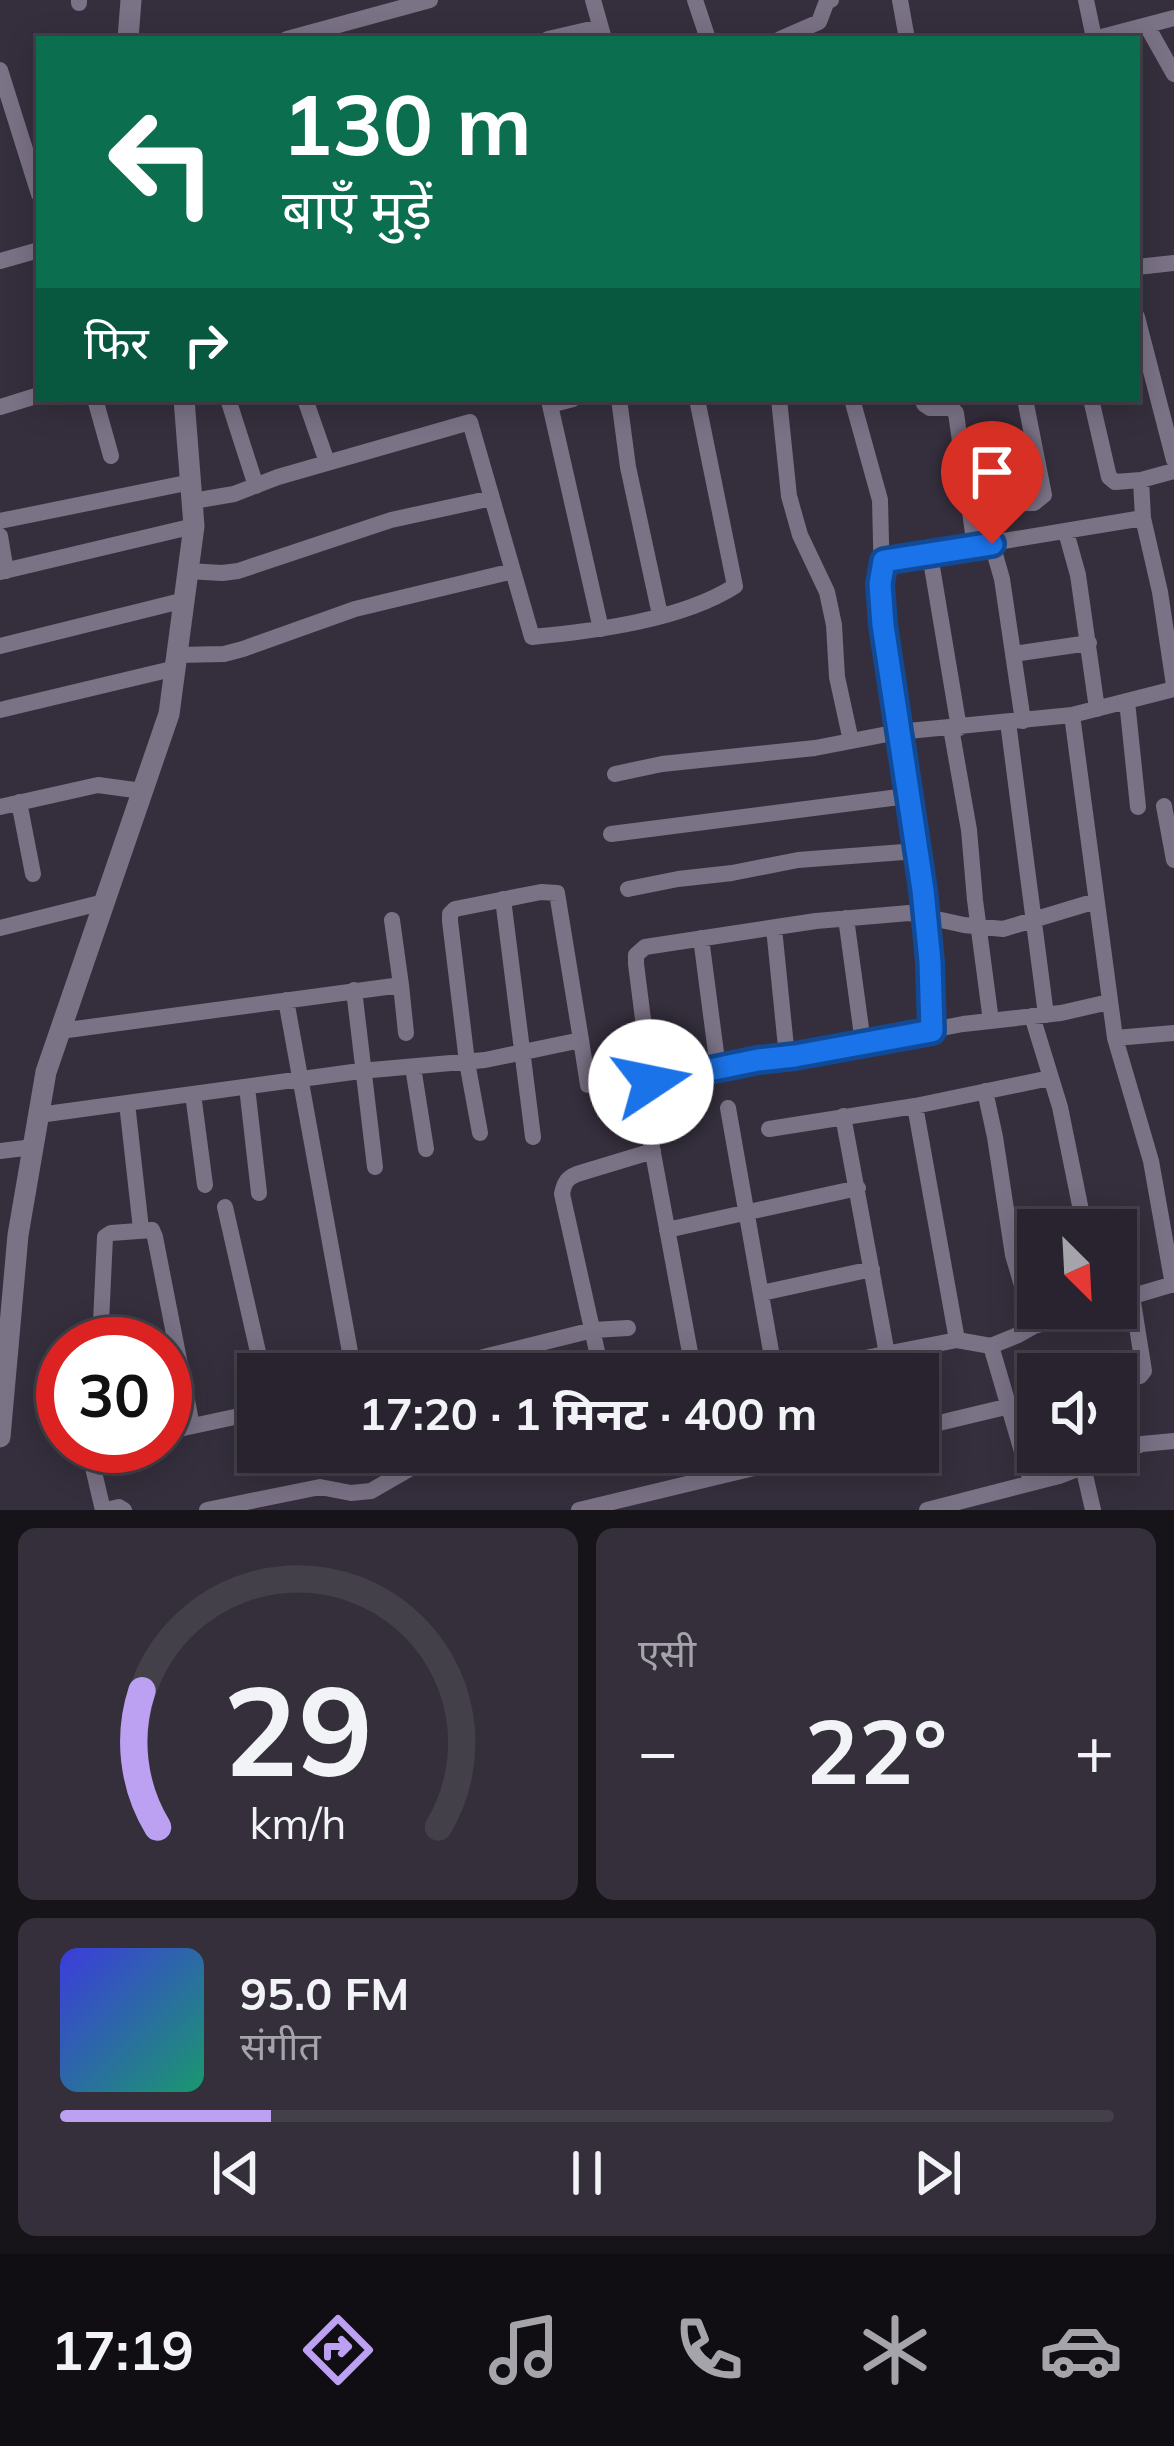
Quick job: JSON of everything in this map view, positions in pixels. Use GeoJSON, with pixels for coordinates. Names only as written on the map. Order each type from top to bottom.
{"type":"FeatureCollection","features":[{"type":"Feature","properties":{"kind":"street"},"geometry":{"type":"LineString","coordinates":[[128,36],[131,0]]}},
{"type":"Feature","properties":{"kind":"street"},"geometry":{"type":"LineString","coordinates":[[298,36],[430,0]]}},
{"type":"Feature","properties":{"kind":"street"},"geometry":{"type":"LineString","coordinates":[[593,0],[602,33]]}},
{"type":"Feature","properties":{"kind":"street"},"geometry":{"type":"LineString","coordinates":[[695,0],[707,36]]}},
{"type":"Feature","properties":{"kind":"street"},"geometry":{"type":"LineString","coordinates":[[822,30],[827,1],[832,0]]}},
{"type":"Feature","properties":{"kind":"street"},"geometry":{"type":"LineString","coordinates":[[900,0],[906,36]]}},
{"type":"Feature","properties":{"kind":"street"},"geometry":{"type":"LineString","coordinates":[[1086,0],[1094,36]]}},
{"type":"Feature","properties":{"kind":"street"},"geometry":{"type":"LineString","coordinates":[[1103,36],[1174,19]]}},
{"type":"Feature","properties":{"kind":"street"},"geometry":{"type":"LineString","coordinates":[[1147,26],[1174,74]]}},
{"type":"Feature","properties":{"kind":"street"},"geometry":{"type":"LineString","coordinates":[[0,70],[36,184]]}},
{"type":"Feature","properties":{"kind":"street"},"geometry":{"type":"LineString","coordinates":[[0,261],[36,251]]}},
{"type":"Feature","properties":{"kind":"street"},"geometry":{"type":"LineString","coordinates":[[1140,265],[1174,262]]}},
{"type":"Feature","properties":{"kind":"street"},"geometry":{"type":"LineString","coordinates":[[1143,364],[1174,460]]}},
{"type":"Feature","properties":{"kind":"street"},"geometry":{"type":"LineString","coordinates":[[0,407],[36,396]]}},
{"type":"Feature","properties":{"kind":"street"},"geometry":{"type":"LineString","coordinates":[[96,402],[111,456]]}},
{"type":"Feature","properties":{"kind":"street"},"geometry":{"type":"LineString","coordinates":[[0,1437],[6,1284],[46,1072],[169,714],[194,526],[184,402]]}},
{"type":"Feature","properties":{"kind":"street"},"geometry":{"type":"LineString","coordinates":[[229,402],[256,486]]}},
{"type":"Feature","properties":{"kind":"street"},"geometry":{"type":"LineString","coordinates":[[306,402],[327,462]]}},
{"type":"Feature","properties":{"kind":"street"},"geometry":{"type":"LineString","coordinates":[[562,402],[550,405],[601,629]]}},
{"type":"Feature","properties":{"kind":"street"},"geometry":{"type":"LineString","coordinates":[[619,402],[628,467],[660,615]]}},
{"type":"Feature","properties":{"kind":"street"},"geometry":{"type":"LineString","coordinates":[[0,521],[192,491],[234,494],[470,422],[532,637],[601,629],[694,605],[735,586],[698,402]]}},
{"type":"Feature","properties":{"kind":"street"},"geometry":{"type":"LineString","coordinates":[[779,402],[789,496],[800,535],[826,592],[851,741]]}},
{"type":"Feature","properties":{"kind":"street"},"geometry":{"type":"LineString","coordinates":[[854,402],[880,500],[883,625],[926,916],[932,1031]]}},
{"type":"Feature","properties":{"kind":"street"},"geometry":{"type":"LineString","coordinates":[[924,402],[930,408],[951,408],[956,413],[969,504],[983,546],[1002,579],[1014,654],[1039,1015],[1081,1209]]}},
{"type":"Feature","properties":{"kind":"street"},"geometry":{"type":"LineString","coordinates":[[969,504],[1034,502],[1044,495],[1026,402]]}},
{"type":"Feature","properties":{"kind":"street"},"geometry":{"type":"LineString","coordinates":[[1091,402],[1109,477],[1115,482],[1174,471]]}},
{"type":"Feature","properties":{"kind":"street"},"geometry":{"type":"LineString","coordinates":[[615,774],[662,764],[815,748],[898,732],[1072,715],[1174,687],[1143,518],[1141,480]]}},
{"type":"Feature","properties":{"kind":"street"},"geometry":{"type":"LineString","coordinates":[[188,571],[238,571],[391,520],[492,498]]}},
{"type":"Feature","properties":{"kind":"street"},"geometry":{"type":"LineString","coordinates":[[884,561],[1143,518]]}},
{"type":"Feature","properties":{"kind":"street"},"geometry":{"type":"LineString","coordinates":[[0,536],[3,571],[194,526]]}},
{"type":"Feature","properties":{"kind":"street"},"geometry":{"type":"LineString","coordinates":[[1066,532],[1078,575],[1097,709]]}},
{"type":"Feature","properties":{"kind":"street"},"geometry":{"type":"LineString","coordinates":[[930,555],[991,1021]]}},
{"type":"Feature","properties":{"kind":"street"},"geometry":{"type":"LineString","coordinates":[[0,710],[176,661],[243,649],[355,609],[513,571]]}},
{"type":"Feature","properties":{"kind":"street"},"geometry":{"type":"LineString","coordinates":[[0,646],[184,600]]}},
{"type":"Feature","properties":{"kind":"street"},"geometry":{"type":"LineString","coordinates":[[1014,654],[1089,643]]}},
{"type":"Feature","properties":{"kind":"street"},"geometry":{"type":"LineString","coordinates":[[1127,701],[1138,807]]}},
{"type":"Feature","properties":{"kind":"street"},"geometry":{"type":"LineString","coordinates":[[1072,715],[1115,1038],[1151,1161],[1174,1284],[1137,1294]]}},
{"type":"Feature","properties":{"kind":"street"},"geometry":{"type":"LineString","coordinates":[[0,807],[98,785],[142,791]]}},
{"type":"Feature","properties":{"kind":"street"},"geometry":{"type":"LineString","coordinates":[[611,834],[907,796]]}},
{"type":"Feature","properties":{"kind":"street"},"geometry":{"type":"LineString","coordinates":[[19,802],[33,874]]}},
{"type":"Feature","properties":{"kind":"street"},"geometry":{"type":"LineString","coordinates":[[1164,806],[1174,860]]}},
{"type":"Feature","properties":{"kind":"street"},"geometry":{"type":"LineString","coordinates":[[628,889],[798,860],[917,850]]}},
{"type":"Feature","properties":{"kind":"street"},"geometry":{"type":"LineString","coordinates":[[480,1133],[450,914],[503,899],[551,890],[557,893],[588,1085],[604,1088],[1109,1002]]}},
{"type":"Feature","properties":{"kind":"street"},"geometry":{"type":"LineString","coordinates":[[503,899],[533,1137]]}},
{"type":"Feature","properties":{"kind":"street"},"geometry":{"type":"LineString","coordinates":[[690,1353],[653,1151],[636,955],[645,947],[701,938],[909,913],[1003,929],[1096,901]]}},
{"type":"Feature","properties":{"kind":"street"},"geometry":{"type":"LineString","coordinates":[[0,928],[104,902]]}},
{"type":"Feature","properties":{"kind":"street"},"geometry":{"type":"LineString","coordinates":[[846,918],[863,1043]]}},
{"type":"Feature","properties":{"kind":"street"},"geometry":{"type":"LineString","coordinates":[[392,920],[406,1034]]}},
{"type":"Feature","properties":{"kind":"street"},"geometry":{"type":"LineString","coordinates":[[774,928],[787,1057]]}},
{"type":"Feature","properties":{"kind":"street"},"geometry":{"type":"LineString","coordinates":[[701,938],[718,1068]]}},
{"type":"Feature","properties":{"kind":"street"},"geometry":{"type":"LineString","coordinates":[[60,1031],[401,985]]}},
{"type":"Feature","properties":{"kind":"street"},"geometry":{"type":"LineString","coordinates":[[354,990],[376,1167]]}},
{"type":"Feature","properties":{"kind":"street"},"geometry":{"type":"LineString","coordinates":[[286,1000],[350,1353]]}},
{"type":"Feature","properties":{"kind":"street"},"geometry":{"type":"LineString","coordinates":[[1115,1038],[1174,1034]]}},
{"type":"Feature","properties":{"kind":"street"},"geometry":{"type":"LineString","coordinates":[[39,1115],[467,1062],[581,1040]]}},
{"type":"Feature","properties":{"kind":"street"},"geometry":{"type":"LineString","coordinates":[[413,1066],[426,1149]]}},
{"type":"Feature","properties":{"kind":"street"},"geometry":{"type":"LineString","coordinates":[[769,1129],[1050,1078]]}},
{"type":"Feature","properties":{"kind":"street"},"geometry":{"type":"LineString","coordinates":[[247,1087],[259,1193]]}},
{"type":"Feature","properties":{"kind":"street"},"geometry":{"type":"LineString","coordinates":[[985,1091],[1017,1269]]}},
{"type":"Feature","properties":{"kind":"street"},"geometry":{"type":"LineString","coordinates":[[194,1094],[205,1185]]}},
{"type":"Feature","properties":{"kind":"street"},"geometry":{"type":"LineString","coordinates":[[127,1103],[141,1229]]}},
{"type":"Feature","properties":{"kind":"street"},"geometry":{"type":"LineString","coordinates":[[915,1106],[957,1340]]}},
{"type":"Feature","properties":{"kind":"street"},"geometry":{"type":"LineString","coordinates":[[728,1108],[775,1353]]}},
{"type":"Feature","properties":{"kind":"street"},"geometry":{"type":"LineString","coordinates":[[844,1116],[886,1353]]}},
{"type":"Feature","properties":{"kind":"street"},"geometry":{"type":"LineString","coordinates":[[0,1151],[33,1147]]}},
{"type":"Feature","properties":{"kind":"street"},"geometry":{"type":"LineString","coordinates":[[598,1353],[562,1194],[564,1184],[577,1174],[653,1151]]}},
{"type":"Feature","properties":{"kind":"street"},"geometry":{"type":"LineString","coordinates":[[668,1230],[858,1188]]}},
{"type":"Feature","properties":{"kind":"street"},"geometry":{"type":"LineString","coordinates":[[225,1207],[258,1353]]}},
{"type":"Feature","properties":{"kind":"street"},"geometry":{"type":"LineString","coordinates":[[101,1317],[105,1237],[141,1229],[152,1229],[155,1237],[171,1317]]}},
{"type":"Feature","properties":{"kind":"street"},"geometry":{"type":"LineString","coordinates":[[762,1293],[872,1269]]}},
{"type":"Feature","properties":{"kind":"street"},"geometry":{"type":"LineString","coordinates":[[500,1353],[593,1330],[628,1328]]}},
{"type":"Feature","properties":{"kind":"street"},"geometry":{"type":"LineString","coordinates":[[891,1353],[957,1340],[991,1346],[1029,1329]]}},
{"type":"Feature","properties":{"kind":"street"},"geometry":{"type":"LineString","coordinates":[[1132,1329],[1144,1371],[1137,1377]]}},
{"type":"Feature","properties":{"kind":"street"},"geometry":{"type":"LineString","coordinates":[[991,1346],[1031,1483]]}},
{"type":"Feature","properties":{"kind":"street"},"geometry":{"type":"LineString","coordinates":[[939,1424],[1017,1408]]}},
{"type":"Feature","properties":{"kind":"street"},"geometry":{"type":"LineString","coordinates":[[192,1426],[237,1416]]}},
{"type":"Feature","properties":{"kind":"street"},"geometry":{"type":"LineString","coordinates":[[1137,1446],[1174,1441]]}},
{"type":"Feature","properties":{"kind":"street"},"geometry":{"type":"LineString","coordinates":[[94,1473],[105,1510],[124,1510]]}},
{"type":"Feature","properties":{"kind":"street"},"geometry":{"type":"LineString","coordinates":[[207,1510],[320,1487],[372,1501],[406,1473]]}},
{"type":"Feature","properties":{"kind":"street"},"geometry":{"type":"LineString","coordinates":[[703,1473],[704,1480]]}},
{"type":"Feature","properties":{"kind":"street"},"geometry":{"type":"LineString","coordinates":[[579,1510],[733,1473]]}},
{"type":"Feature","properties":{"kind":"street"},"geometry":{"type":"LineString","coordinates":[[927,1510],[998,1501],[1057,1473]]}},
{"type":"Feature","properties":{"kind":"street"},"geometry":{"type":"LineString","coordinates":[[1089,1473],[1093,1510]]}},
{"type":"Feature","properties":{"kind":"route"},"geometry":{"type":"LineString","coordinates":[[651,1082],[932,1031],[923,890],[880,584],[884,561],[992,544]]}}]}
